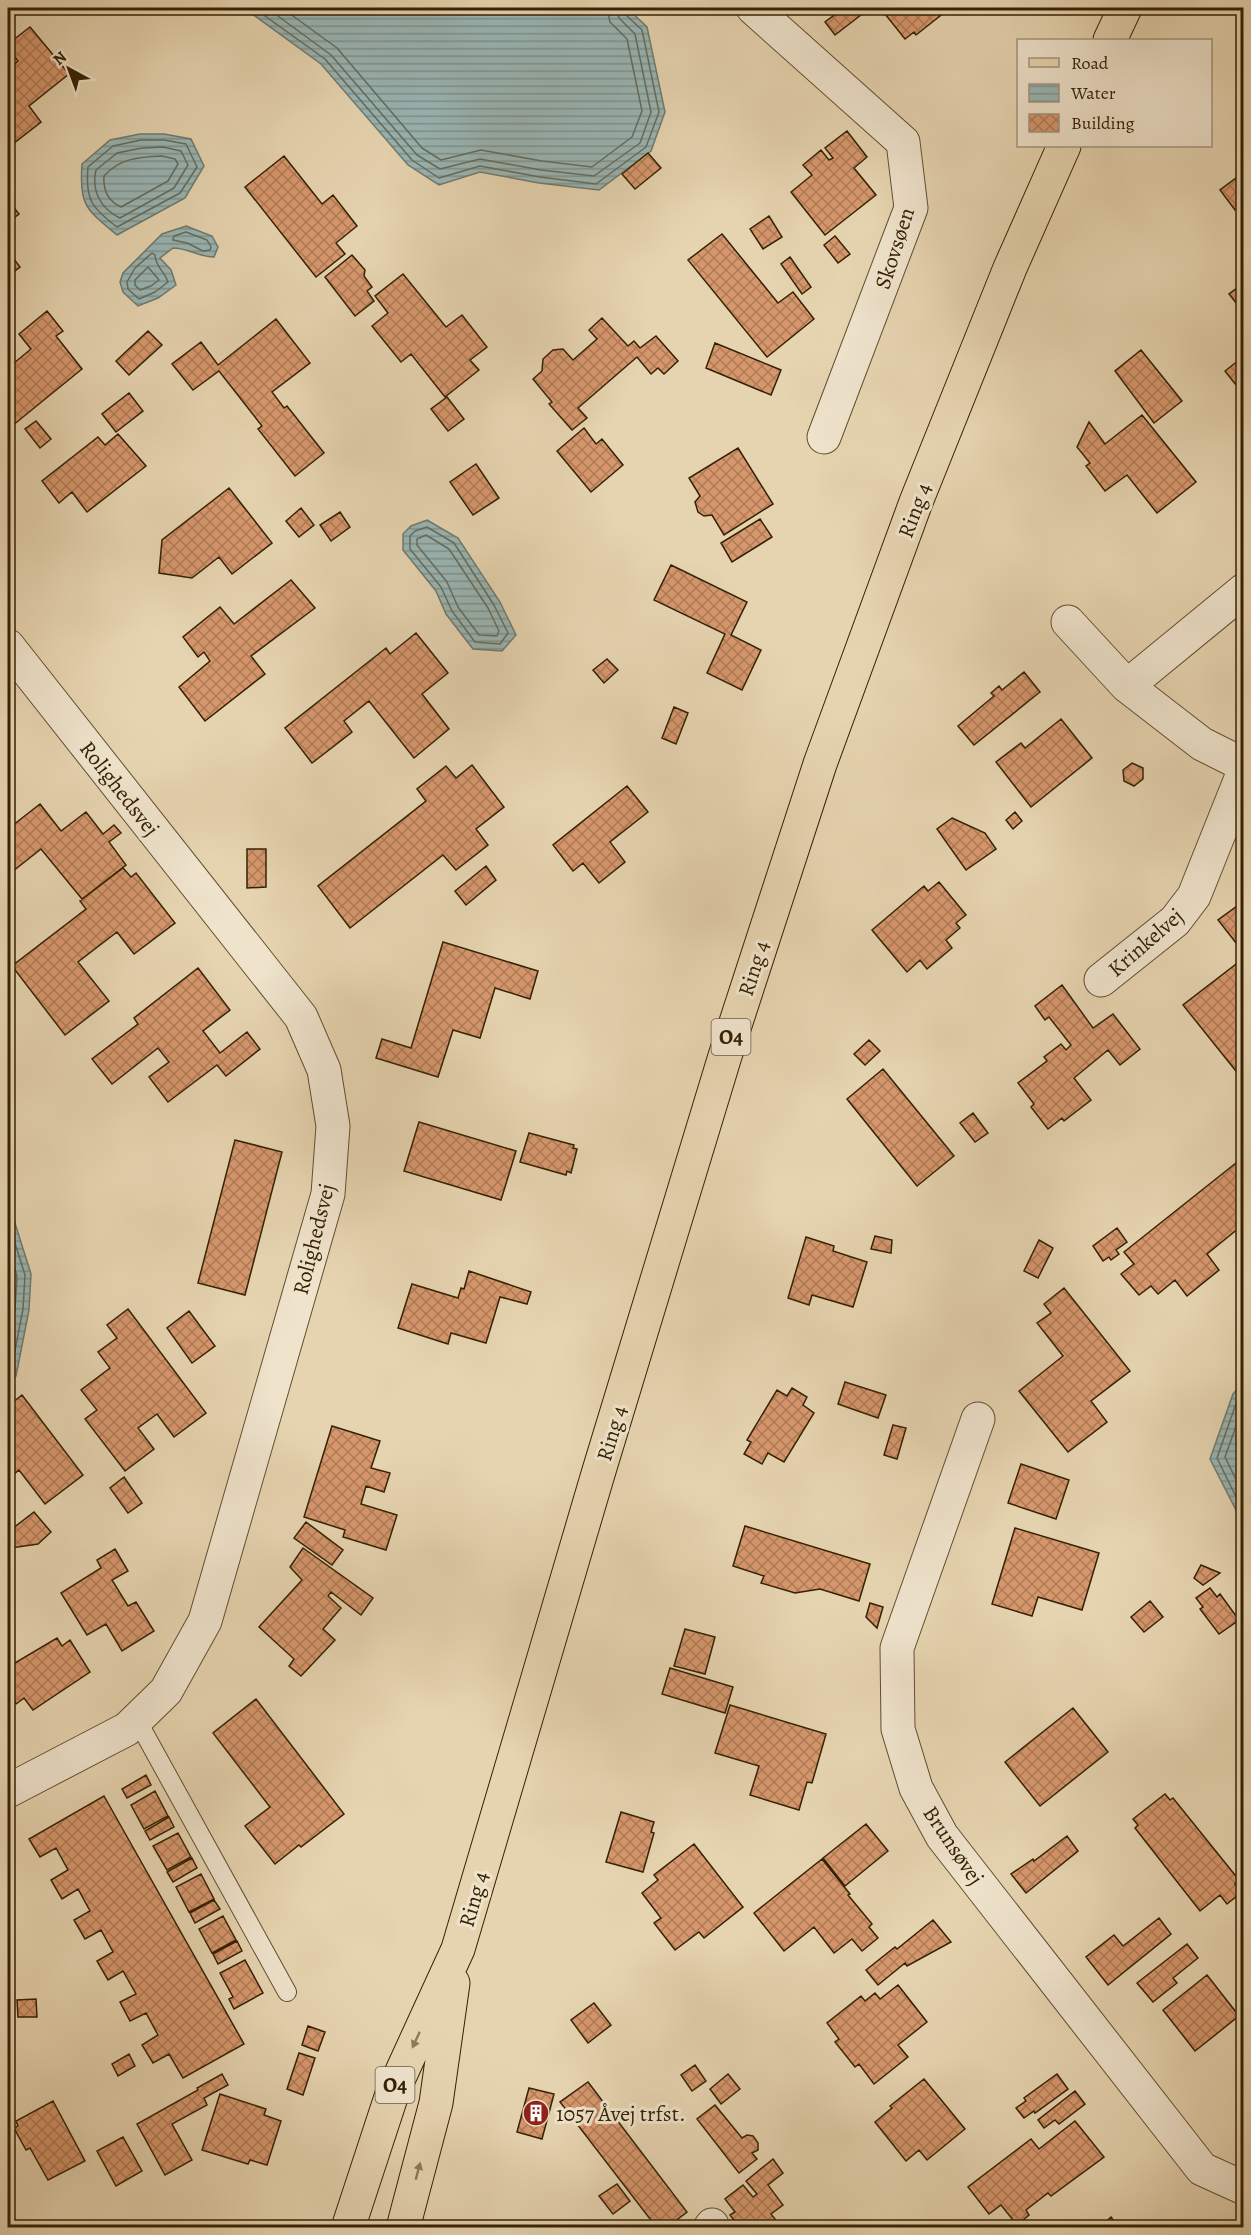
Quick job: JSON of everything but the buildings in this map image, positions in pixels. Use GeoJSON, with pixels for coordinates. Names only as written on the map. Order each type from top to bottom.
{"type":"FeatureCollection","features":[{"type":"Feature","properties":{"kind":"main road"},"geometry":{"type":"LineString","coordinates":[[1110,39],[1125,8]]}},
{"type":"Feature","properties":{"kind":"main road","name":"Ring 4"},"geometry":{"type":"LineString","coordinates":[[348,2228],[393,2091],[458,1949],[721,1067],[820,764],[916,502],[1010,268],[1064,147]]}},
{"type":"Feature","properties":{"kind":"main road","name":"Ring 4"},"geometry":{"type":"LineString","coordinates":[[403,2228],[436,2103],[458,1949]]}},
{"type":"Feature","properties":{"kind":"street","name":"Skovsøen"},"geometry":{"type":"LineString","coordinates":[[753,8],[903,142],[911,208],[824,437]]}},
{"type":"Feature","properties":{"kind":"street"},"geometry":{"type":"LineString","coordinates":[[1127,686],[1244,590]]}},
{"type":"Feature","properties":{"kind":"street"},"geometry":{"type":"LineString","coordinates":[[1068,622],[1127,686],[1202,744],[1244,765]]}},
{"type":"Feature","properties":{"kind":"street","name":"Rolighedsvej"},"geometry":{"type":"LineString","coordinates":[[8,646],[301,1017],[324,1070],[333,1125],[328,1194],[205,1621],[166,1691],[127,1729],[8,1791]]}},
{"type":"Feature","properties":{"kind":"street","name":"Krinkelvej"},"geometry":{"type":"LineString","coordinates":[[1101,980],[1175,921],[1194,896],[1244,771]]}},
{"type":"Feature","properties":{"kind":"street","name":"Brunsøvej"},"geometry":{"type":"LineString","coordinates":[[978,1419],[897,1648],[898,1729],[916,1788],[942,1836],[1202,2169],[1244,2188]]}},
{"type":"Feature","properties":{"kind":"lane"},"geometry":{"type":"LineString","coordinates":[[137,1720],[287,1992]]}},
{"type":"Feature","properties":{"kind":"water"},"geometry":{"type":"Polygon","coordinates":[[[244,8],[627,8],[647,27],[665,112],[651,151],[599,190],[539,183],[480,172],[439,185],[408,165],[321,64],[244,8]]]}},
{"type":"Feature","properties":{"kind":"water"},"geometry":{"type":"Polygon","coordinates":[[[140,134],[164,134],[191,139],[204,166],[185,198],[117,235],[87,206],[82,189],[82,164],[110,140],[140,134]]]}},
{"type":"Feature","properties":{"kind":"water"},"geometry":{"type":"Polygon","coordinates":[[[186,226],[212,236],[218,247],[214,257],[173,248],[160,258],[171,270],[176,285],[158,298],[138,306],[123,292],[120,282],[123,273],[162,234],[186,226]]]}},
{"type":"Feature","properties":{"kind":"water"},"geometry":{"type":"Polygon","coordinates":[[[427,520],[458,538],[500,602],[516,635],[502,651],[473,649],[446,614],[436,591],[403,550],[403,534],[411,526],[427,520]]]}},
{"type":"Feature","properties":{"kind":"water"},"geometry":{"type":"Polygon","coordinates":[[[8,1201],[31,1274],[29,1310],[16,1376],[8,1382],[8,1201]]]}},
{"type":"Feature","properties":{"kind":"water"},"geometry":{"type":"Polygon","coordinates":[[[1243,1383],[1243,1511],[1236,1510],[1210,1459],[1233,1394],[1243,1383]]]}},
{"type":"Feature","properties":{"kind":"place","name":"1057 Åvej trfst."},"geometry":{"type":"Point","coordinates":[536,2113]}}]}
